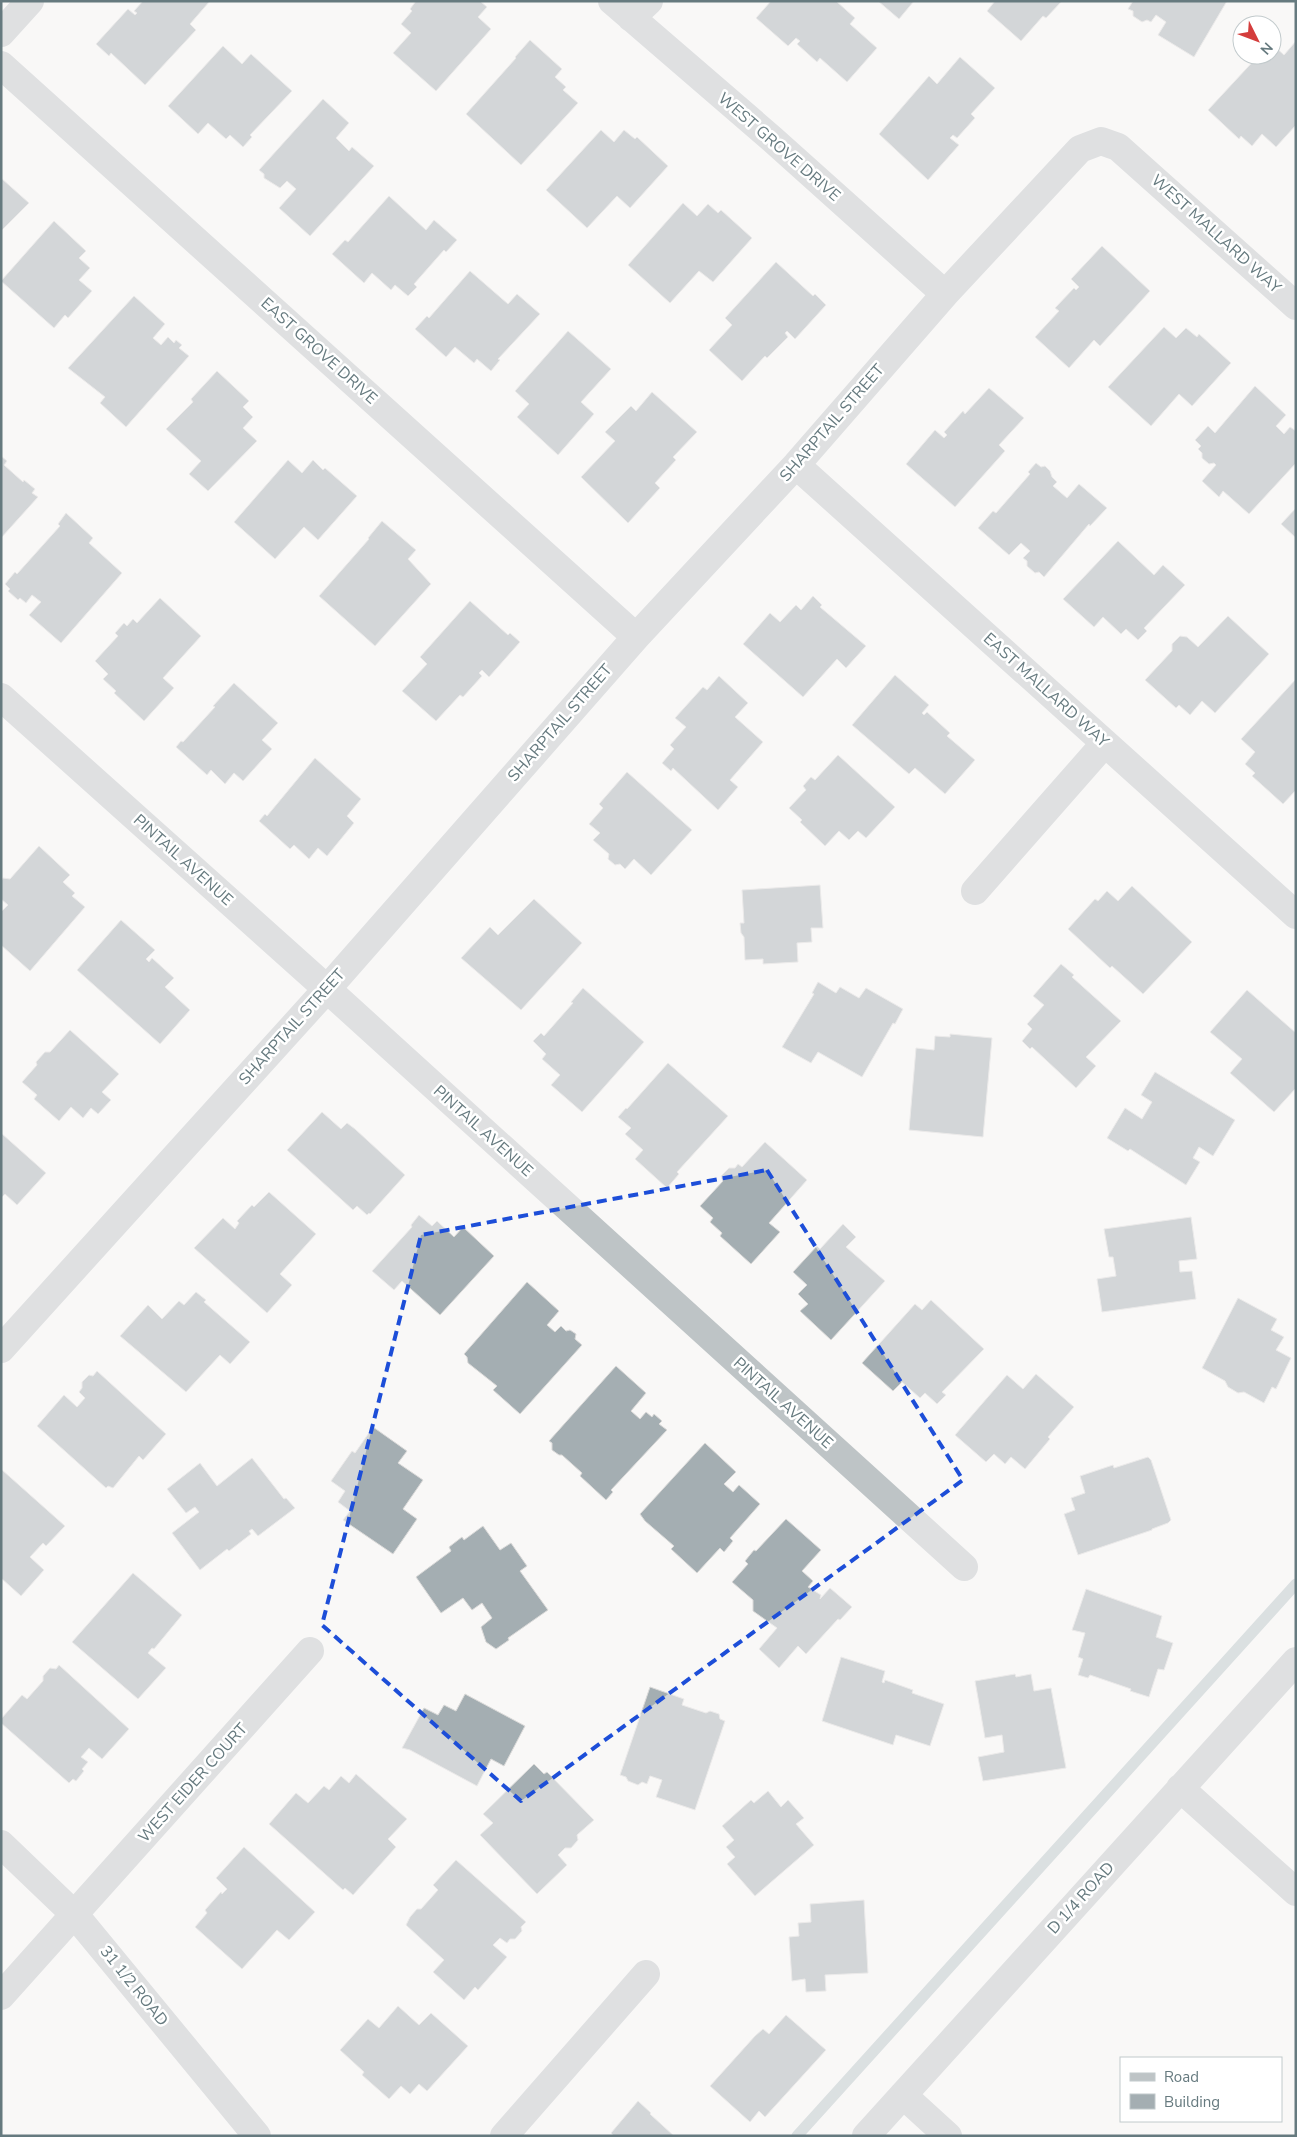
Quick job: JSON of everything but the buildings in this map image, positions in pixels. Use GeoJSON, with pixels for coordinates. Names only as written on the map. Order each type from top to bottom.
{"type":"FeatureCollection","features":[{"type":"Feature","properties":{"kind":"street"},"geometry":{"type":"LineString","coordinates":[[1,33],[30,1]]}},
{"type":"Feature","properties":{"kind":"street","name":"WEST GROVE DRIVE"},"geometry":{"type":"LineString","coordinates":[[631,7],[772,139],[945,294]]}},
{"type":"Feature","properties":{"kind":"street","name":"EAST GROVE DRIVE"},"geometry":{"type":"LineString","coordinates":[[1,65],[636,637]]}},
{"type":"Feature","properties":{"kind":"street","name":"SHARPTAIL STREET"},"geometry":{"type":"LineString","coordinates":[[1,1349],[327,989],[636,637],[796,465],[945,294],[1080,149],[1101,141],[1118,147],[1135,163]]}},
{"type":"Feature","properties":{"kind":"street","name":"WEST MALLARD WAY"},"geometry":{"type":"LineString","coordinates":[[1135,163],[1296,306]]}},
{"type":"Feature","properties":{"kind":"street","name":"EAST MALLARD WAY"},"geometry":{"type":"LineString","coordinates":[[796,465],[1296,914]]}},
{"type":"Feature","properties":{"kind":"street","name":"PINTAIL AVENUE"},"geometry":{"type":"LineString","coordinates":[[1,697],[327,989],[964,1567]]}},
{"type":"Feature","properties":{"kind":"street"},"geometry":{"type":"LineString","coordinates":[[975,891],[1105,743]]}},
{"type":"Feature","properties":{"kind":"street","name":"WEST EIDER COURT"},"geometry":{"type":"LineString","coordinates":[[1,1996],[310,1651]]}},
{"type":"Feature","properties":{"kind":"street","name":"D 1/4 ROAD"},"geometry":{"type":"LineString","coordinates":[[866,2136],[1296,1661]]}},
{"type":"Feature","properties":{"kind":"street"},"geometry":{"type":"LineString","coordinates":[[1180,1788],[1296,1892]]}},
{"type":"Feature","properties":{"kind":"street","name":"31 1/2 ROAD"},"geometry":{"type":"LineString","coordinates":[[1,1844],[75,1915],[257,2136]]}},
{"type":"Feature","properties":{"kind":"street"},"geometry":{"type":"LineString","coordinates":[[504,2136],[646,1974]]}},
{"type":"Feature","properties":{"kind":"street"},"geometry":{"type":"LineString","coordinates":[[903,2095],[948,2136]]}},
{"type":"Feature","properties":{"kind":"highlighted area"},"geometry":{"type":"Polygon","coordinates":[[[767,1170],[963,1480],[521,1801],[322,1625],[421,1235],[767,1170]]]}},
{"type":"Feature","properties":{"kind":"waterway"},"geometry":{"type":"LineString","coordinates":[[797,2136],[1296,1584]]}}]}
